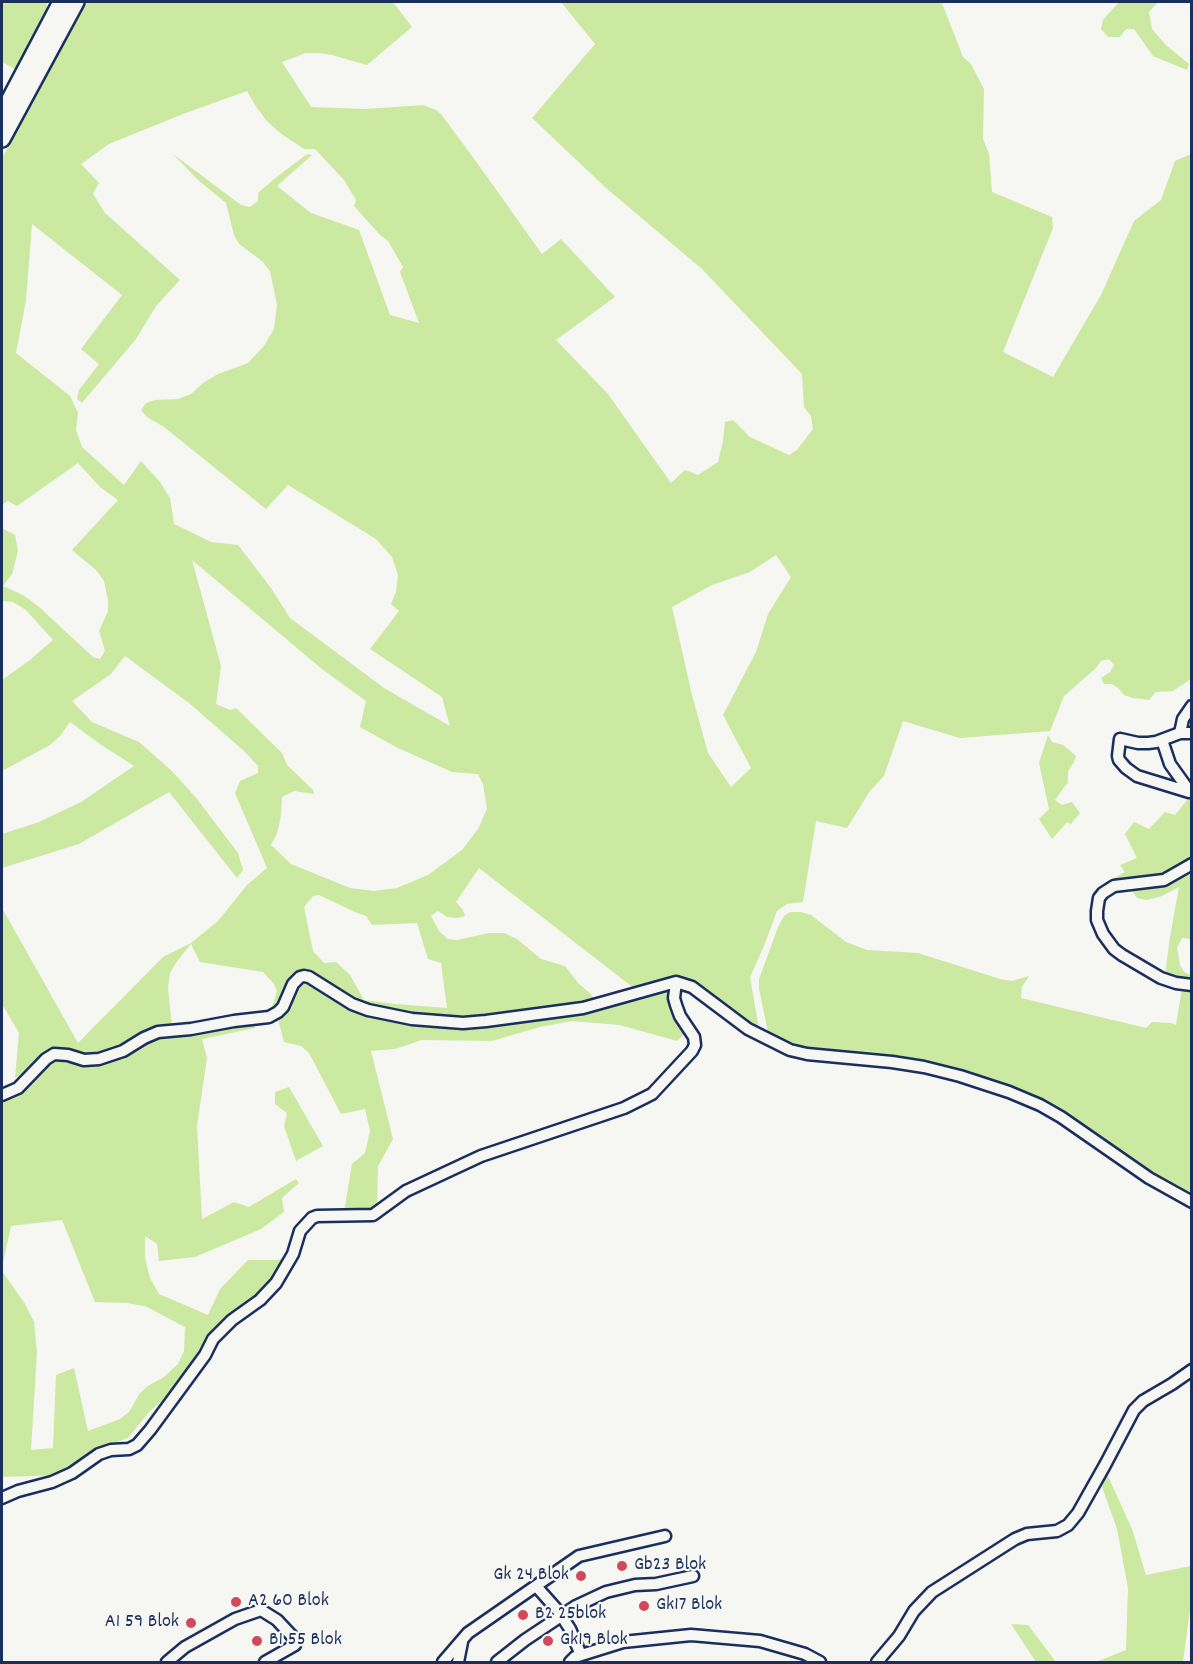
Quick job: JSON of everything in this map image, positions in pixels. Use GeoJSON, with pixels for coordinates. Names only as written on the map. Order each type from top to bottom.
{"type":"FeatureCollection","features":[{"type":"Feature","properties":{"kind":"highway"},"geometry":{"type":"LineString","coordinates":[[2,114],[61,2]]}},
{"type":"Feature","properties":{"kind":"highway"},"geometry":{"type":"LineString","coordinates":[[2,139],[76,2]]}},
{"type":"Feature","properties":{"kind":"street"},"geometry":{"type":"LineString","coordinates":[[1190,793],[1137,776],[1119,760],[1120,739],[1148,743],[1186,733],[1183,719],[1191,706]]}},
{"type":"Feature","properties":{"kind":"street"},"geometry":{"type":"LineString","coordinates":[[1162,740],[1170,764],[1190,793]]}},
{"type":"Feature","properties":{"kind":"street"},"geometry":{"type":"LineString","coordinates":[[1191,864],[1164,880],[1114,886],[1103,893],[1098,904],[1097,920],[1103,934],[1114,949],[1122,955],[1161,978],[1191,985]]}},
{"type":"Feature","properties":{"kind":"street"},"geometry":{"type":"LineString","coordinates":[[2,1095],[18,1088],[45,1059],[54,1054],[84,1060],[99,1059],[123,1051],[158,1032],[269,1017],[283,1007],[293,984],[304,976],[351,1004],[368,1010],[412,1019],[463,1023],[486,1022],[583,1008],[676,982],[692,987],[748,1029],[790,1050],[807,1054],[924,1067],[1009,1092],[1040,1105],[1191,1202]]}},
{"type":"Feature","properties":{"kind":"street"},"geometry":{"type":"LineString","coordinates":[[2,1498],[72,1473],[99,1454],[111,1450],[129,1449],[137,1444],[150,1430],[213,1339],[232,1320],[261,1300],[276,1283],[293,1254],[300,1231],[312,1218],[373,1215],[406,1191],[481,1156],[624,1108],[652,1094],[695,1045],[694,1037],[675,1005],[676,982]]}},
{"type":"Feature","properties":{"kind":"street"},"geometry":{"type":"LineString","coordinates":[[877,1662],[899,1636],[914,1611],[932,1592],[1022,1536],[1057,1531],[1068,1525],[1089,1494],[1134,1410],[1143,1401],[1191,1370]]}},
{"type":"Feature","properties":{"kind":"street"},"geometry":{"type":"LineString","coordinates":[[443,1662],[468,1633],[579,1556],[665,1536]]}},
{"type":"Feature","properties":{"kind":"street"},"geometry":{"type":"LineString","coordinates":[[497,1662],[561,1615],[606,1592],[693,1576]]}},
{"type":"Feature","properties":{"kind":"street"},"geometry":{"type":"LineString","coordinates":[[536,1586],[561,1615],[581,1655]]}},
{"type":"Feature","properties":{"kind":"street"},"geometry":{"type":"LineString","coordinates":[[167,1662],[185,1647],[236,1619],[261,1610],[277,1620],[292,1635],[295,1645],[266,1662]]}},
{"type":"Feature","properties":{"kind":"street"},"geometry":{"type":"LineString","coordinates":[[570,1662],[575,1657],[623,1642],[691,1635],[760,1641],[806,1654],[820,1662]]}},
{"type":"Feature","properties":{"kind":"street"},"geometry":{"type":"LineString","coordinates":[[458,1662],[463,1639]]}},
{"type":"Feature","properties":{"kind":"green space"},"geometry":{"type":"Polygon","coordinates":[[[2,2],[45,2],[47,4],[15,69],[2,62],[2,2]]]}},
{"type":"Feature","properties":{"kind":"green space"},"geometry":{"type":"Polygon","coordinates":[[[87,2],[393,2],[412,27],[367,65],[319,53],[306,53],[282,62],[311,107],[366,109],[423,105],[436,110],[542,254],[561,239],[615,297],[556,340],[608,394],[671,483],[685,470],[698,475],[718,462],[725,422],[733,420],[750,437],[789,455],[797,450],[813,429],[811,416],[804,407],[802,374],[702,269],[606,188],[532,118],[595,44],[561,2],[950,2],[942,3],[963,57],[971,64],[984,89],[983,139],[989,154],[992,192],[1052,217],[1053,228],[1003,352],[1053,377],[1101,295],[1134,221],[1161,200],[1175,161],[1191,154],[1191,679],[1173,691],[1156,692],[1149,700],[1133,698],[1124,695],[1112,684],[1104,684],[1101,678],[1110,672],[1114,665],[1109,659],[1101,661],[1064,696],[1050,731],[960,738],[903,721],[884,776],[870,791],[847,828],[816,821],[803,902],[787,904],[777,911],[750,977],[759,1029],[757,1030],[701,988],[685,979],[676,977],[635,989],[479,868],[456,902],[465,916],[447,917],[438,911],[431,916],[439,931],[448,939],[457,940],[489,933],[504,933],[517,939],[541,959],[565,966],[596,1001],[459,1019],[418,1016],[363,1006],[308,972],[294,975],[289,981],[281,1004],[271,1011],[277,991],[263,972],[200,962],[191,944],[170,973],[168,988],[172,1027],[93,1057],[65,1051],[15,1078],[19,1033],[2,1004],[2,908],[78,1043],[163,957],[191,943],[218,921],[247,885],[267,868],[235,793],[240,781],[258,773],[258,766],[189,703],[125,656],[111,674],[72,701],[92,722],[139,742],[172,771],[197,799],[238,853],[243,870],[237,878],[169,792],[79,844],[2,868],[2,834],[39,822],[81,802],[134,766],[70,722],[50,745],[2,771],[2,680],[53,640],[26,610],[13,602],[2,601],[2,528],[15,535],[18,551],[12,574],[3,586],[23,595],[38,606],[93,657],[100,659],[105,651],[99,631],[108,611],[104,581],[97,571],[72,550],[118,500],[100,487],[78,463],[17,506],[8,501],[2,505],[2,158],[87,2]],[[247,91],[109,144],[81,164],[99,183],[93,194],[105,213],[180,280],[156,306],[136,339],[82,403],[77,399],[79,390],[99,364],[81,349],[122,295],[32,224],[26,300],[16,353],[70,396],[78,413],[76,430],[82,447],[124,485],[141,461],[160,482],[170,498],[174,524],[211,542],[238,545],[271,588],[290,618],[384,688],[450,726],[442,697],[370,649],[399,611],[391,604],[396,592],[398,575],[392,557],[376,539],[288,485],[266,509],[141,410],[146,403],[155,400],[178,399],[191,394],[218,374],[248,363],[264,346],[274,329],[277,305],[270,271],[262,261],[239,244],[234,235],[226,203],[198,180],[173,154],[241,205],[250,207],[258,201],[258,193],[273,180],[307,154],[312,155],[277,186],[311,213],[359,230],[390,315],[419,323],[400,272],[403,267],[388,241],[354,206],[356,200],[344,180],[315,149],[304,149],[280,133],[266,120],[247,91]],[[776,555],[750,572],[712,585],[672,607],[708,753],[731,787],[751,768],[723,715],[756,652],[768,614],[791,577],[776,555]],[[192,560],[221,666],[216,704],[230,710],[236,708],[282,753],[287,765],[313,790],[314,794],[294,791],[282,797],[277,834],[271,845],[291,864],[350,888],[374,891],[397,888],[428,875],[462,850],[478,829],[487,809],[483,784],[478,774],[452,772],[398,748],[360,727],[366,701],[322,669],[192,560]],[[319,895],[313,896],[304,907],[313,951],[324,963],[336,962],[350,975],[364,1000],[447,1008],[441,963],[428,959],[417,923],[372,925],[366,916],[319,895]]]}},
{"type":"Feature","properties":{"kind":"green space"},"geometry":{"type":"Polygon","coordinates":[[[1119,2],[1158,2],[1149,12],[1152,29],[1166,45],[1189,64],[1187,70],[1153,56],[1134,29],[1126,29],[1120,37],[1108,37],[1101,29],[1103,20],[1119,2]]]}},
{"type":"Feature","properties":{"kind":"green space"},"geometry":{"type":"Polygon","coordinates":[[[1048,735],[1052,742],[1063,745],[1076,756],[1068,771],[1068,782],[1055,800],[1062,805],[1072,802],[1080,813],[1071,824],[1067,822],[1052,839],[1039,819],[1049,809],[1039,763],[1048,735]]]}},
{"type":"Feature","properties":{"kind":"green space"},"geometry":{"type":"Polygon","coordinates":[[[1188,799],[1191,800],[1191,859],[1161,877],[1126,879],[1103,884],[1125,872],[1120,865],[1137,858],[1125,834],[1134,822],[1149,829],[1165,812],[1175,815],[1188,799]]]}},
{"type":"Feature","properties":{"kind":"green space"},"geometry":{"type":"Polygon","coordinates":[[[1191,869],[1191,939],[1182,938],[1177,948],[1180,965],[1184,972],[1191,975],[1191,980],[1165,975],[1179,887],[1162,896],[1147,900],[1137,898],[1130,888],[1168,883],[1191,869]]]}},
{"type":"Feature","properties":{"kind":"green space"},"geometry":{"type":"Polygon","coordinates":[[[790,912],[811,915],[846,942],[867,950],[918,953],[1012,981],[1029,976],[1022,987],[1021,998],[1146,1028],[1152,1022],[1176,1025],[1182,988],[1191,990],[1191,1198],[1074,1121],[955,1071],[804,1050],[771,1037],[759,989],[759,979],[778,927],[784,916],[790,912]]]}},
{"type":"Feature","properties":{"kind":"green space"},"geometry":{"type":"Polygon","coordinates":[[[302,981],[307,981],[348,1007],[474,1025],[673,986],[688,1030],[677,1041],[620,1025],[572,1021],[540,1027],[492,1041],[422,1040],[395,1049],[371,1051],[393,1139],[378,1166],[377,1209],[344,1212],[352,1164],[365,1153],[370,1131],[365,1109],[341,1114],[309,1053],[301,1046],[284,1042],[278,1019],[289,1008],[295,989],[302,981]]]}},
{"type":"Feature","properties":{"kind":"green space"},"geometry":{"type":"Polygon","coordinates":[[[254,1023],[255,1028],[202,1039],[207,1058],[197,1126],[202,1219],[234,1202],[249,1207],[296,1179],[299,1183],[282,1198],[284,1212],[261,1229],[195,1257],[159,1261],[157,1244],[145,1236],[145,1258],[150,1278],[159,1294],[208,1315],[220,1289],[248,1260],[285,1258],[271,1283],[200,1356],[173,1392],[150,1411],[128,1438],[104,1447],[61,1475],[2,1477],[2,1271],[25,1304],[34,1322],[37,1352],[31,1450],[53,1448],[56,1375],[74,1368],[88,1431],[120,1419],[129,1412],[140,1393],[164,1377],[178,1364],[184,1351],[185,1327],[145,1306],[95,1302],[62,1220],[11,1226],[2,1268],[2,1099],[49,1061],[56,1058],[98,1065],[112,1062],[158,1039],[254,1023]]]}},
{"type":"Feature","properties":{"kind":"green space"},"geometry":{"type":"Polygon","coordinates":[[[289,1087],[323,1146],[296,1161],[284,1126],[287,1113],[275,1104],[275,1092],[289,1087]]]}},
{"type":"Feature","properties":{"kind":"green space"},"geometry":{"type":"Polygon","coordinates":[[[1107,1474],[1132,1529],[1146,1575],[1191,1566],[1191,1602],[1183,1662],[1096,1662],[1126,1650],[1128,1588],[1117,1529],[1101,1484],[1107,1474]]]}},
{"type":"Feature","properties":{"kind":"green space"},"geometry":{"type":"Polygon","coordinates":[[[1011,1624],[1028,1625],[1056,1662],[1036,1662],[1011,1624]]]}},
{"type":"Feature","properties":{"kind":"place","name":"Gb23 Blok"},"geometry":{"type":"Point","coordinates":[622,1566]}},
{"type":"Feature","properties":{"kind":"place","name":"Gk 24 Blok"},"geometry":{"type":"Point","coordinates":[581,1576]}},
{"type":"Feature","properties":{"kind":"place","name":"A2 60 Blok"},"geometry":{"type":"Point","coordinates":[236,1602]}},
{"type":"Feature","properties":{"kind":"place","name":"Gk17 Blok"},"geometry":{"type":"Point","coordinates":[644,1606]}},
{"type":"Feature","properties":{"kind":"place","name":"B2 25blok"},"geometry":{"type":"Point","coordinates":[523,1615]}},
{"type":"Feature","properties":{"kind":"place","name":"A1 59 Blok"},"geometry":{"type":"Point","coordinates":[191,1623]}},
{"type":"Feature","properties":{"kind":"place","name":"B1 55 Blok"},"geometry":{"type":"Point","coordinates":[257,1641]}},
{"type":"Feature","properties":{"kind":"place","name":"Gk19 Blok"},"geometry":{"type":"Point","coordinates":[548,1641]}}]}
